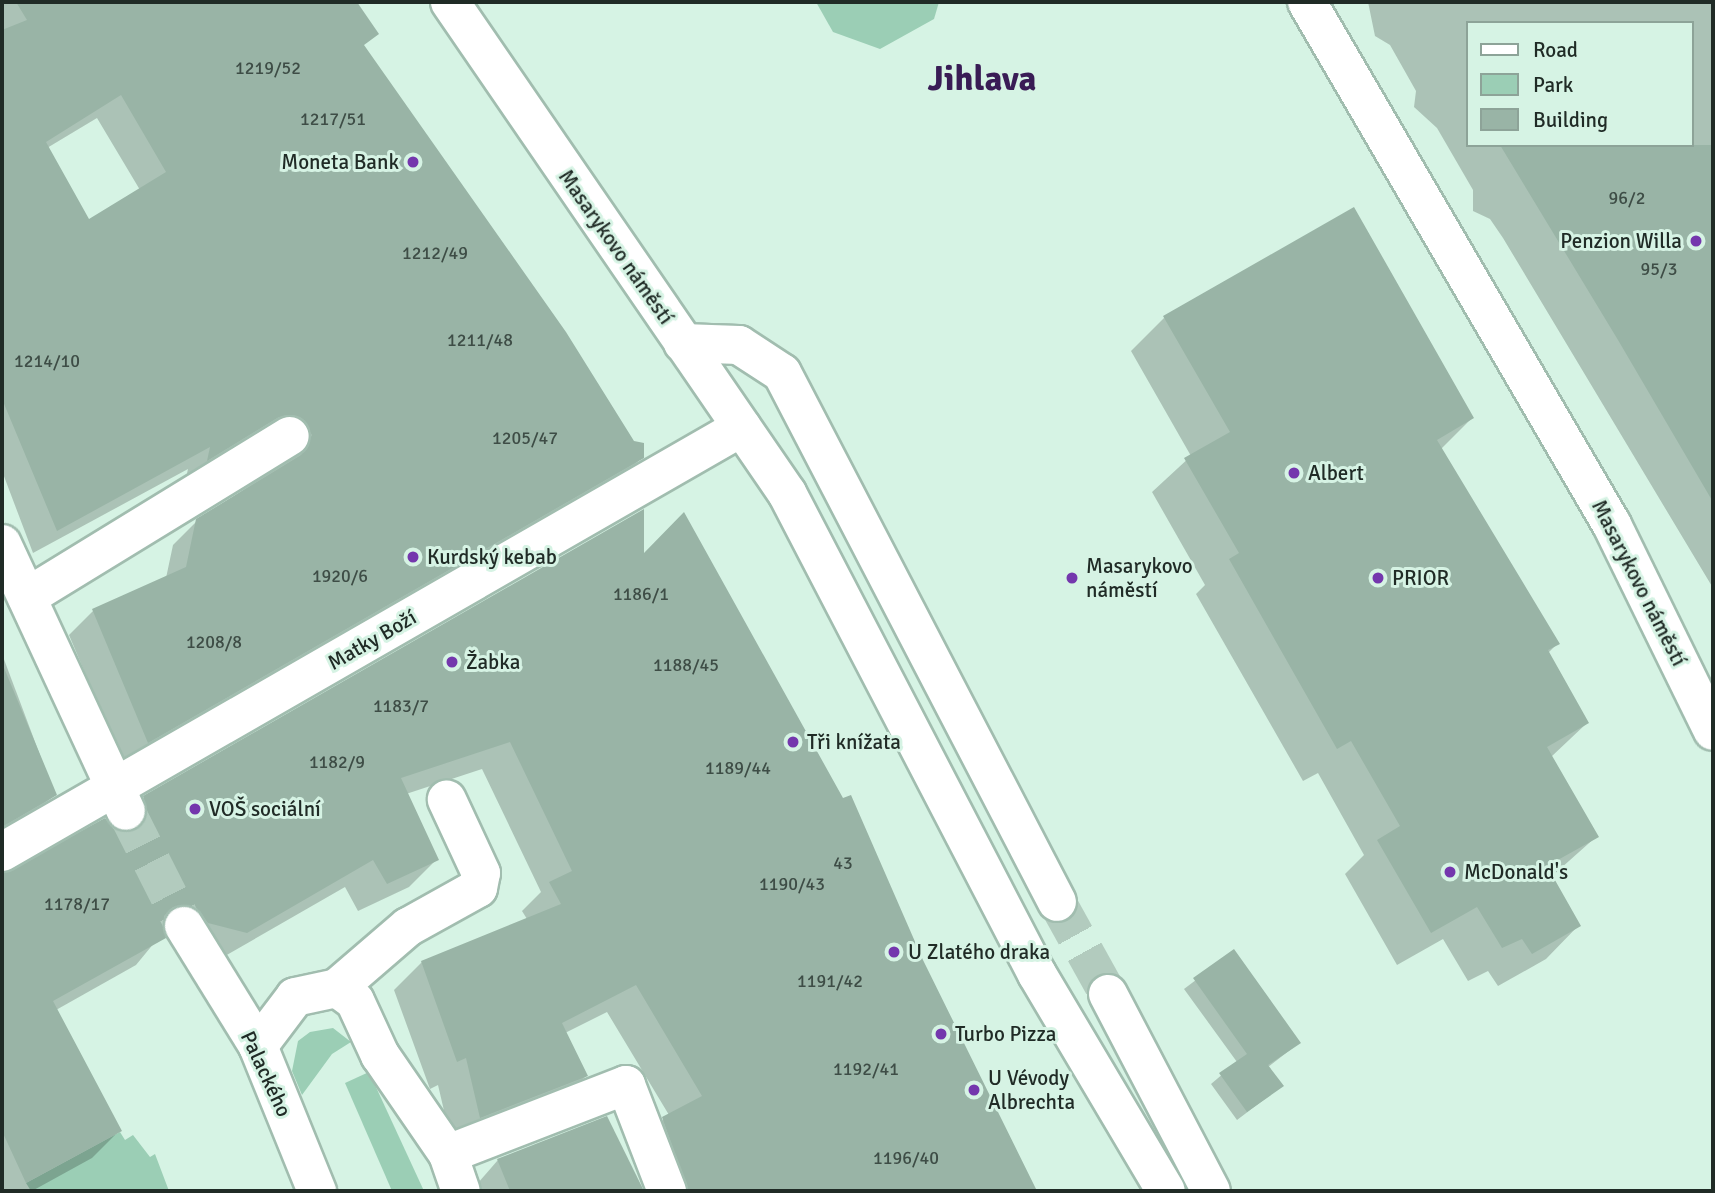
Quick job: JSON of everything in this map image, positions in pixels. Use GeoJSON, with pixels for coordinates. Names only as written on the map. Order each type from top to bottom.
{"type":"FeatureCollection","features":[{"type":"Feature","properties":{"kind":"street","name":"Masarykovo náměstí"},"geometry":{"type":"LineString","coordinates":[[450,2],[787,493],[1037,974],[1166,1191]]}},
{"type":"Feature","properties":{"kind":"street","name":"Masarykovo náměstí"},"geometry":{"type":"LineString","coordinates":[[1307,2],[1612,525],[1713,731]]}},
{"type":"Feature","properties":{"kind":"street"},"geometry":{"type":"LineString","coordinates":[[683,343],[739,345],[782,373],[1057,902]]}},
{"type":"Feature","properties":{"kind":"street","name":"Matky Boží"},"geometry":{"type":"LineString","coordinates":[[2,852],[121,799],[742,427]]}},
{"type":"Feature","properties":{"kind":"street"},"geometry":{"type":"LineString","coordinates":[[27,597],[290,436]]}},
{"type":"Feature","properties":{"kind":"street"},"geometry":{"type":"LineString","coordinates":[[2,544],[121,799]]}},
{"type":"Feature","properties":{"kind":"street"},"geometry":{"type":"LineString","coordinates":[[258,1046],[295,997],[337,988],[408,928],[478,888],[481,873],[447,800]]}},
{"type":"Feature","properties":{"kind":"street","name":"Palackého"},"geometry":{"type":"LineString","coordinates":[[184,926],[220,989],[258,1046],[317,1191]]}},
{"type":"Feature","properties":{"kind":"street"},"geometry":{"type":"LineString","coordinates":[[337,988],[355,1001],[380,1055],[448,1154],[461,1191]]}},
{"type":"Feature","properties":{"kind":"street"},"geometry":{"type":"LineString","coordinates":[[1108,994],[1211,1191]]}},
{"type":"Feature","properties":{"kind":"street"},"geometry":{"type":"LineString","coordinates":[[448,1154],[626,1085],[667,1191]]}},
{"type":"Feature","properties":{"kind":"green space"},"geometry":{"type":"Polygon","coordinates":[[[816,2],[939,2],[934,19],[880,49],[833,32],[816,2]]]}},
{"type":"Feature","properties":{"kind":"green space"},"geometry":{"type":"Polygon","coordinates":[[[333,1028],[351,1042],[332,1054],[302,1095],[292,1071],[298,1041],[310,1032],[333,1028]]]}},
{"type":"Feature","properties":{"kind":"green space"},"geometry":{"type":"Polygon","coordinates":[[[369,1072],[424,1191],[392,1191],[345,1083],[369,1072]]]}},
{"type":"Feature","properties":{"kind":"green space"},"geometry":{"type":"Polygon","coordinates":[[[120,1132],[125,1140],[133,1135],[150,1157],[155,1154],[169,1191],[31,1191],[26,1183],[120,1132]]]}},
{"type":"Feature","properties":{"kind":"building"},"geometry":{"type":"Polygon","coordinates":[[[16,2],[357,2],[379,34],[364,45],[566,332],[634,441],[644,443],[644,458],[148,743],[92,609],[186,567],[196,519],[301,455],[312,435],[300,417],[279,417],[207,461],[210,447],[57,531],[2,399],[2,30],[27,20],[16,2]],[[121,95],[46,142],[89,219],[166,172],[121,95]]]}},
{"type":"Feature","properties":{"kind":"building"},"geometry":{"type":"Polygon","coordinates":[[[1713,145],[1713,502],[1501,147],[1713,145]]]}},
{"type":"Feature","properties":{"kind":"building","name":"PRIOR"},"geometry":{"type":"Polygon","coordinates":[[[1354,207],[1474,418],[1437,440],[1560,644],[1548,650],[1589,723],[1547,747],[1599,837],[1547,866],[1581,926],[1532,954],[1522,939],[1502,948],[1477,907],[1431,933],[1377,840],[1400,826],[1351,741],[1337,749],[1229,559],[1239,553],[1184,458],[1230,432],[1163,316],[1354,207]]]}},
{"type":"Feature","properties":{"kind":"building"},"geometry":{"type":"Polygon","coordinates":[[[644,509],[644,553],[684,512],[843,798],[851,795],[923,960],[1037,1191],[688,1191],[662,1117],[702,1096],[636,985],[562,1023],[588,1076],[480,1118],[466,1058],[457,1062],[421,961],[561,904],[549,882],[572,871],[510,742],[401,778],[439,860],[387,884],[373,860],[247,933],[208,923],[194,906],[173,907],[164,916],[166,938],[53,1001],[122,1131],[26,1183],[2,1131],[2,874],[105,818],[114,829],[136,830],[148,814],[143,796],[644,509]]]}},
{"type":"Feature","properties":{"kind":"building"},"geometry":{"type":"Polygon","coordinates":[[[2,663],[57,795],[2,827],[2,663]]]}},
{"type":"Feature","properties":{"kind":"building"},"geometry":{"type":"Polygon","coordinates":[[[1234,949],[1301,1043],[1268,1065],[1284,1086],[1247,1112],[1219,1073],[1247,1054],[1193,978],[1234,949]]]}},
{"type":"Feature","properties":{"kind":"building"},"geometry":{"type":"Polygon","coordinates":[[[607,1116],[644,1191],[510,1191],[497,1159],[607,1116]]]}},
{"type":"Feature","properties":{"kind":"tunnel"},"geometry":{"type":"LineString","coordinates":[[126,811],[184,926]]}},
{"type":"Feature","properties":{"kind":"tunnel"},"geometry":{"type":"LineString","coordinates":[[1057,902],[1108,994]]}},
{"type":"Feature","properties":{"kind":"place","name":"Moneta Bank"},"geometry":{"type":"Point","coordinates":[413,162]}},
{"type":"Feature","properties":{"kind":"place","name":"Penzion Willa"},"geometry":{"type":"Point","coordinates":[1696,241]}},
{"type":"Feature","properties":{"kind":"place","name":"Albert"},"geometry":{"type":"Point","coordinates":[1294,473]}},
{"type":"Feature","properties":{"kind":"place","name":"Kurdský kebab"},"geometry":{"type":"Point","coordinates":[413,557]}},
{"type":"Feature","properties":{"kind":"place","name":"Masarykovo náměstí"},"geometry":{"type":"Point","coordinates":[1072,578]}},
{"type":"Feature","properties":{"kind":"place","name":"PRIOR"},"geometry":{"type":"Point","coordinates":[1378,578]}},
{"type":"Feature","properties":{"kind":"place","name":"Žabka"},"geometry":{"type":"Point","coordinates":[452,662]}},
{"type":"Feature","properties":{"kind":"place","name":"Tři knížata"},"geometry":{"type":"Point","coordinates":[793,742]}},
{"type":"Feature","properties":{"kind":"place","name":"VOŠ sociální"},"geometry":{"type":"Point","coordinates":[195,809]}},
{"type":"Feature","properties":{"kind":"place","name":"McDonald's"},"geometry":{"type":"Point","coordinates":[1450,872]}},
{"type":"Feature","properties":{"kind":"place","name":"U Zlatého draka"},"geometry":{"type":"Point","coordinates":[894,952]}},
{"type":"Feature","properties":{"kind":"place","name":"Turbo Pizza"},"geometry":{"type":"Point","coordinates":[941,1034]}},
{"type":"Feature","properties":{"kind":"place","name":"U Vévody Albrechta"},"geometry":{"type":"Point","coordinates":[974,1090]}},
{"type":"Feature","properties":{"kind":"district","name":"Jihlava"},"geometry":{"type":"Point","coordinates":[982,79]}}]}
